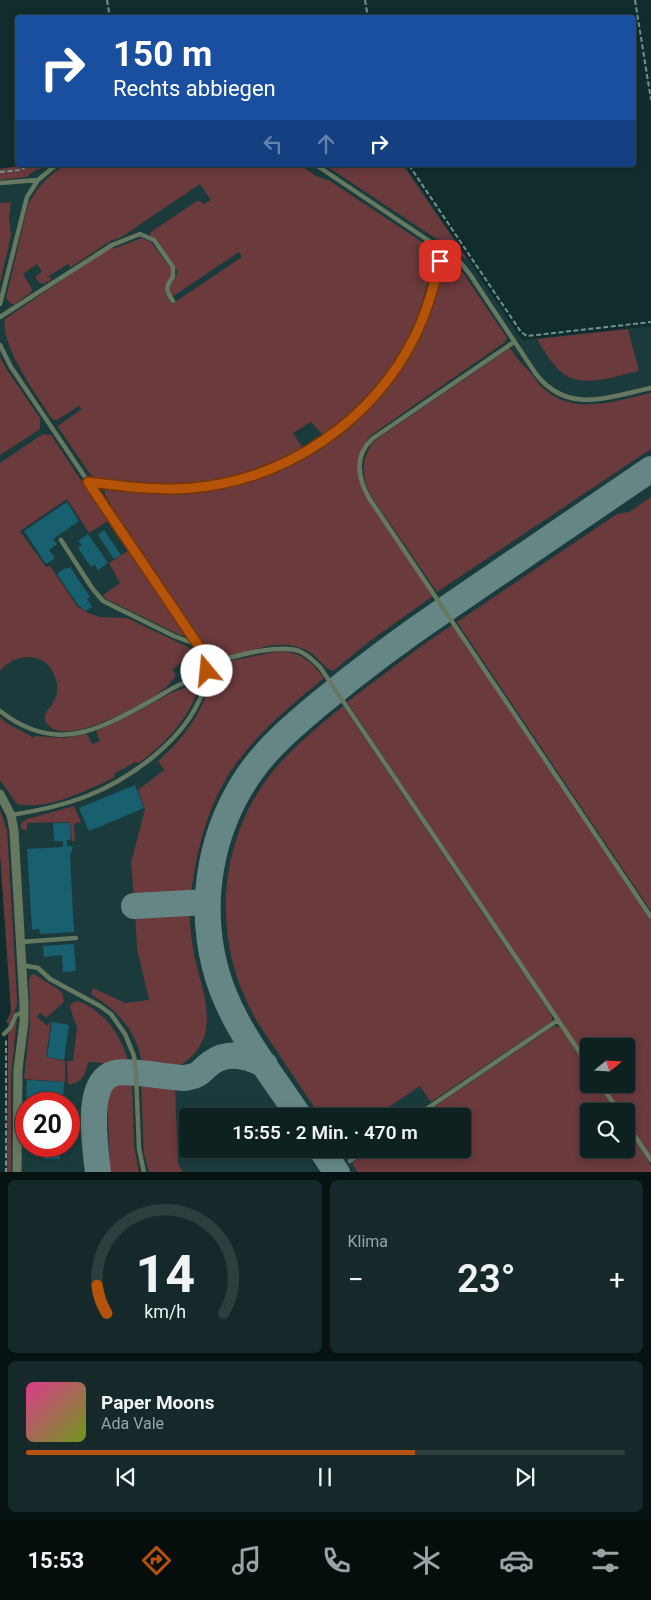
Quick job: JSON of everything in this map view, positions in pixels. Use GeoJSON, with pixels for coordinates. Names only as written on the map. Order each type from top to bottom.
{"type":"FeatureCollection","features":[{"type":"Feature","properties":{"kind":"street"},"geometry":{"type":"LineString","coordinates":[[0,794],[11,816],[14,835],[22,964],[24,1012],[18,1069],[17,1172]]}},
{"type":"Feature","properties":{"kind":"lane"},"geometry":{"type":"LineString","coordinates":[[0,304],[27,197],[38,180],[54,167]]}},
{"type":"Feature","properties":{"kind":"lane"},"geometry":{"type":"LineString","coordinates":[[319,167],[459,261],[542,382],[556,392],[581,401],[651,388]]}},
{"type":"Feature","properties":{"kind":"lane"},"geometry":{"type":"LineString","coordinates":[[0,183],[38,180]]}},
{"type":"Feature","properties":{"kind":"lane"},"geometry":{"type":"LineString","coordinates":[[0,317],[112,245],[140,234],[154,240],[173,267],[173,278],[167,285],[166,291],[173,302]]}},
{"type":"Feature","properties":{"kind":"lane"},"geometry":{"type":"LineString","coordinates":[[88,482],[169,490],[221,484],[268,471],[319,444],[345,425],[361,410],[389,378],[402,359],[416,334],[427,307],[442,249]]}},
{"type":"Feature","properties":{"kind":"lane"},"geometry":{"type":"LineString","coordinates":[[514,342],[372,439],[362,454],[359,474],[361,484],[651,917]]}},
{"type":"Feature","properties":{"kind":"lane"},"geometry":{"type":"LineString","coordinates":[[0,345],[11,367],[198,645],[206,664],[207,676],[204,691],[184,727],[168,744],[134,773],[103,789],[69,803],[11,816]]}},
{"type":"Feature","properties":{"kind":"lane"},"geometry":{"type":"LineString","coordinates":[[61,540],[92,588],[103,601],[174,636],[198,645]]}},
{"type":"Feature","properties":{"kind":"lane"},"geometry":{"type":"LineString","coordinates":[[206,664],[280,648],[300,652],[310,657],[320,667],[580,1053]]}},
{"type":"Feature","properties":{"kind":"lane"},"geometry":{"type":"LineString","coordinates":[[0,711],[16,723],[40,733],[71,735],[86,732],[114,721],[182,683],[207,676]]}},
{"type":"Feature","properties":{"kind":"lane"},"geometry":{"type":"LineString","coordinates":[[21,942],[76,938]]}},
{"type":"Feature","properties":{"kind":"lane"},"geometry":{"type":"LineString","coordinates":[[22,964],[38,968],[50,979],[100,1006],[110,1014],[125,1034],[134,1056],[139,1148],[144,1172]]}},
{"type":"Feature","properties":{"kind":"lane"},"geometry":{"type":"LineString","coordinates":[[4,1034],[10,1028],[16,1015],[24,1012]]}},
{"type":"Feature","properties":{"kind":"lane"},"geometry":{"type":"LineString","coordinates":[[428,1108],[558,1020]]}},
{"type":"Feature","properties":{"kind":"lane"},"geometry":{"type":"LineString","coordinates":[[635,1136],[651,1160]]}},
{"type":"Feature","properties":{"kind":"lane"},"geometry":{"type":"LineString","coordinates":[[350,1161],[354,1158]]}},
{"type":"Feature","properties":{"kind":"path"},"geometry":{"type":"LineString","coordinates":[[107,0],[110,15]]}},
{"type":"Feature","properties":{"kind":"path"},"geometry":{"type":"LineString","coordinates":[[365,0],[368,15]]}},
{"type":"Feature","properties":{"kind":"path"},"geometry":{"type":"LineString","coordinates":[[635,0],[651,100]]}},
{"type":"Feature","properties":{"kind":"path"},"geometry":{"type":"LineString","coordinates":[[0,172],[21,170],[25,167]]}},
{"type":"Feature","properties":{"kind":"path"},"geometry":{"type":"LineString","coordinates":[[410,167],[521,332],[527,336],[651,322]]}},
{"type":"Feature","properties":{"kind":"path"},"geometry":{"type":"LineString","coordinates":[[4,1034],[6,1041],[6,1172]]}},
{"type":"Feature","properties":{"kind":"shaded area"},"geometry":{"type":"Polygon","coordinates":[[[15,166],[44,167],[27,177],[0,180],[0,169],[15,166]]]}},
{"type":"Feature","properties":{"kind":"shaded area"},"geometry":{"type":"Polygon","coordinates":[[[29,167],[406,167],[522,340],[651,326],[651,1172],[10,1172],[10,1036],[18,1018],[13,1015],[9,980],[0,830],[0,176],[29,167]]]}},
{"type":"Feature","properties":{"kind":"shaded area"},"geometry":{"type":"Polygon","coordinates":[[[62,167],[303,167],[316,176],[330,181],[434,250],[436,256],[435,267],[430,275],[415,324],[396,361],[386,375],[352,413],[326,435],[321,433],[311,422],[293,433],[302,450],[260,469],[196,484],[151,485],[94,477],[58,427],[82,409],[79,406],[57,420],[53,420],[14,357],[8,343],[5,319],[111,247],[113,249],[142,238],[151,242],[172,270],[173,274],[165,286],[165,292],[172,304],[242,257],[239,252],[172,297],[170,285],[176,278],[177,270],[158,241],[150,235],[151,232],[197,201],[204,204],[211,200],[200,184],[120,238],[112,240],[71,267],[68,264],[49,276],[51,280],[43,284],[35,277],[42,272],[37,264],[23,274],[32,289],[31,292],[15,304],[11,304],[6,298],[28,205],[35,193],[53,173],[62,167]]]}},
{"type":"Feature","properties":{"kind":"shaded area"},"geometry":{"type":"Polygon","coordinates":[[[328,167],[404,167],[468,260],[328,167]]]}},
{"type":"Feature","properties":{"kind":"shaded area"},"geometry":{"type":"Polygon","coordinates":[[[11,202],[9,218],[11,235],[0,283],[0,203],[11,202]]]}},
{"type":"Feature","properties":{"kind":"shaded area"},"geometry":{"type":"Polygon","coordinates":[[[451,261],[463,273],[507,338],[505,342],[370,436],[361,452],[358,467],[361,482],[368,498],[433,596],[370,641],[333,671],[325,667],[315,656],[307,651],[289,645],[264,647],[223,656],[212,654],[207,650],[117,515],[105,495],[105,490],[112,488],[138,493],[169,494],[233,486],[277,471],[318,450],[353,423],[384,390],[409,352],[429,310],[443,263],[451,261]]]}},
{"type":"Feature","properties":{"kind":"shaded area"},"geometry":{"type":"Polygon","coordinates":[[[628,329],[639,371],[598,380],[577,380],[568,377],[553,364],[537,339],[628,329]]]}},
{"type":"Feature","properties":{"kind":"shaded area"},"geometry":{"type":"Polygon","coordinates":[[[510,348],[544,389],[556,397],[569,402],[596,404],[651,393],[651,449],[437,592],[371,496],[364,475],[366,455],[374,441],[510,348]]]}},
{"type":"Feature","properties":{"kind":"shaded area"},"geometry":{"type":"Polygon","coordinates":[[[0,357],[40,418],[40,429],[0,455],[0,357]]]}},
{"type":"Feature","properties":{"kind":"shaded area"},"geometry":{"type":"Polygon","coordinates":[[[43,434],[51,435],[108,521],[89,533],[67,499],[20,531],[46,567],[50,566],[77,606],[88,613],[100,617],[127,618],[190,648],[193,655],[185,660],[184,658],[173,669],[176,676],[164,689],[150,698],[104,722],[71,731],[57,730],[45,721],[45,715],[57,694],[57,682],[51,668],[45,662],[30,657],[22,658],[14,660],[0,671],[0,463],[43,434]]]}},
{"type":"Feature","properties":{"kind":"shaded area"},"geometry":{"type":"Polygon","coordinates":[[[651,497],[651,911],[457,622],[617,514],[629,512],[651,497]]]}},
{"type":"Feature","properties":{"kind":"shaded area"},"geometry":{"type":"Polygon","coordinates":[[[128,551],[186,634],[182,636],[106,599],[103,595],[120,583],[109,563],[128,551]]]}},
{"type":"Feature","properties":{"kind":"shaded area"},"geometry":{"type":"Polygon","coordinates":[[[452,625],[651,921],[651,1157],[635,1133],[635,1103],[615,1103],[608,1093],[635,1093],[635,1038],[580,1038],[580,1051],[347,702],[452,625]]]}},
{"type":"Feature","properties":{"kind":"shaded area"},"geometry":{"type":"Polygon","coordinates":[[[280,651],[294,653],[305,659],[324,678],[270,724],[242,756],[221,787],[201,840],[191,894],[134,898],[131,863],[145,809],[138,790],[164,770],[158,761],[175,745],[189,727],[202,706],[213,677],[222,665],[229,661],[280,651]]]}},
{"type":"Feature","properties":{"kind":"shaded area"},"geometry":{"type":"Polygon","coordinates":[[[184,688],[193,690],[196,695],[186,715],[172,733],[139,763],[135,762],[114,774],[115,777],[105,782],[62,800],[40,805],[28,805],[17,804],[0,780],[0,717],[8,724],[33,738],[35,736],[65,738],[87,734],[92,744],[100,741],[96,731],[184,688]]]}},
{"type":"Feature","properties":{"kind":"shaded area"},"geometry":{"type":"Polygon","coordinates":[[[343,706],[552,1016],[552,1021],[431,1102],[420,1086],[387,1108],[315,1108],[261,1028],[239,983],[230,952],[226,920],[227,888],[232,856],[241,826],[255,797],[274,770],[307,736],[343,706]]]}},
{"type":"Feature","properties":{"kind":"shaded area"},"geometry":{"type":"Polygon","coordinates":[[[74,806],[81,822],[74,824],[75,841],[72,841],[70,822],[27,823],[27,830],[21,829],[21,823],[27,819],[74,806]]]}},
{"type":"Feature","properties":{"kind":"shaded area"},"geometry":{"type":"Polygon","coordinates":[[[0,810],[7,830],[17,999],[17,1005],[9,1024],[6,1022],[11,1012],[0,855],[0,810]]]}},
{"type":"Feature","properties":{"kind":"shaded area"},"geometry":{"type":"Polygon","coordinates":[[[189,909],[193,949],[206,1007],[205,1033],[200,1045],[192,1056],[180,1065],[169,1068],[142,1065],[136,1042],[125,1023],[110,1008],[91,994],[93,988],[125,1003],[149,1000],[137,948],[135,912],[189,909]]]}},
{"type":"Feature","properties":{"kind":"shaded area"},"geometry":{"type":"Polygon","coordinates":[[[34,974],[62,992],[64,1002],[46,1018],[40,1013],[37,1017],[47,1026],[51,1021],[46,1057],[65,1061],[65,1082],[24,1079],[30,1024],[29,980],[31,975],[34,974]]]}},
{"type":"Feature","properties":{"kind":"shaded area"},"geometry":{"type":"Polygon","coordinates":[[[78,1001],[105,1018],[122,1044],[129,1065],[88,1062],[82,1078],[73,1084],[68,1084],[67,1061],[73,1061],[77,1028],[70,1007],[73,1002],[78,1001]]]}},
{"type":"Feature","properties":{"kind":"shaded area"},"geometry":{"type":"Polygon","coordinates":[[[17,1018],[11,1076],[11,1172],[7,1172],[8,1035],[17,1018]]]}},
{"type":"Feature","properties":{"kind":"shaded area"},"geometry":{"type":"Polygon","coordinates":[[[554,1026],[560,1027],[580,1057],[580,1093],[604,1093],[611,1103],[580,1103],[580,1158],[635,1158],[635,1141],[651,1165],[651,1172],[357,1172],[352,1163],[360,1158],[471,1158],[471,1108],[435,1108],[554,1026]]]}},
{"type":"Feature","properties":{"kind":"shaded area"},"geometry":{"type":"Polygon","coordinates":[[[132,1082],[134,1146],[139,1172],[110,1172],[107,1094],[117,1085],[132,1082]]]}},
{"type":"Feature","properties":{"kind":"shaded area"},"geometry":{"type":"Polygon","coordinates":[[[141,1083],[175,1085],[178,1164],[183,1172],[149,1172],[144,1154],[141,1083]]]}},
{"type":"Feature","properties":{"kind":"building"},"geometry":{"type":"Polygon","coordinates":[[[67,502],[79,521],[53,539],[57,544],[49,550],[55,558],[46,564],[24,531],[67,502]]]}},
{"type":"Feature","properties":{"kind":"building"},"geometry":{"type":"Polygon","coordinates":[[[104,530],[121,555],[114,559],[98,535],[104,530]]]}},
{"type":"Feature","properties":{"kind":"building"},"geometry":{"type":"Polygon","coordinates":[[[88,534],[108,563],[98,570],[95,565],[91,567],[78,548],[82,545],[78,541],[88,534]]]}},
{"type":"Feature","properties":{"kind":"building"},"geometry":{"type":"Polygon","coordinates":[[[70,567],[90,597],[87,599],[92,607],[86,611],[78,605],[57,574],[70,567]]]}},
{"type":"Feature","properties":{"kind":"building"},"geometry":{"type":"Polygon","coordinates":[[[135,785],[144,808],[89,831],[79,808],[135,785]]]}},
{"type":"Feature","properties":{"kind":"building"},"geometry":{"type":"Polygon","coordinates":[[[53,823],[70,823],[71,840],[67,840],[67,846],[73,846],[70,856],[74,932],[40,934],[39,929],[32,930],[27,849],[63,847],[63,841],[54,841],[53,823]]]}},
{"type":"Feature","properties":{"kind":"building"},"geometry":{"type":"Polygon","coordinates":[[[74,944],[76,971],[63,972],[62,955],[44,957],[43,946],[74,944]]]}},
{"type":"Feature","properties":{"kind":"building"},"geometry":{"type":"Polygon","coordinates":[[[52,1022],[69,1025],[64,1060],[47,1057],[52,1022]]]}},
{"type":"Feature","properties":{"kind":"building"},"geometry":{"type":"Polygon","coordinates":[[[27,1080],[64,1082],[64,1092],[26,1092],[27,1080]]]}},
{"type":"Feature","properties":{"kind":"building"},"geometry":{"type":"Polygon","coordinates":[[[43,1157],[60,1157],[60,1159],[43,1159],[43,1157]]]}},
{"type":"Feature","properties":{"kind":"taxiway"},"geometry":{"type":"LineString","coordinates":[[294,1108],[251,1045],[230,1007],[221,988],[210,942],[208,891],[212,866],[217,842],[237,795],[257,763],[274,745],[300,720],[351,678],[433,618],[651,469]]}},
{"type":"Feature","properties":{"kind":"taxiway"},"geometry":{"type":"LineString","coordinates":[[134,906],[207,902]]}},
{"type":"Feature","properties":{"kind":"taxiway"},"geometry":{"type":"LineString","coordinates":[[98,1172],[94,1133],[95,1102],[99,1089],[105,1079],[121,1072],[190,1077],[218,1059],[231,1056],[245,1057],[265,1065]]}},
{"type":"Feature","properties":{"kind":"taxiway"},"geometry":{"type":"LineString","coordinates":[[327,1158],[336,1172]]}},
{"type":"Feature","properties":{"kind":"route"},"geometry":{"type":"LineString","coordinates":[[207,671],[202,651],[88,482],[169,490],[221,484],[268,471],[290,461],[326,439],[361,410],[389,378],[402,359],[416,334],[427,307],[440,261]]}}]}
